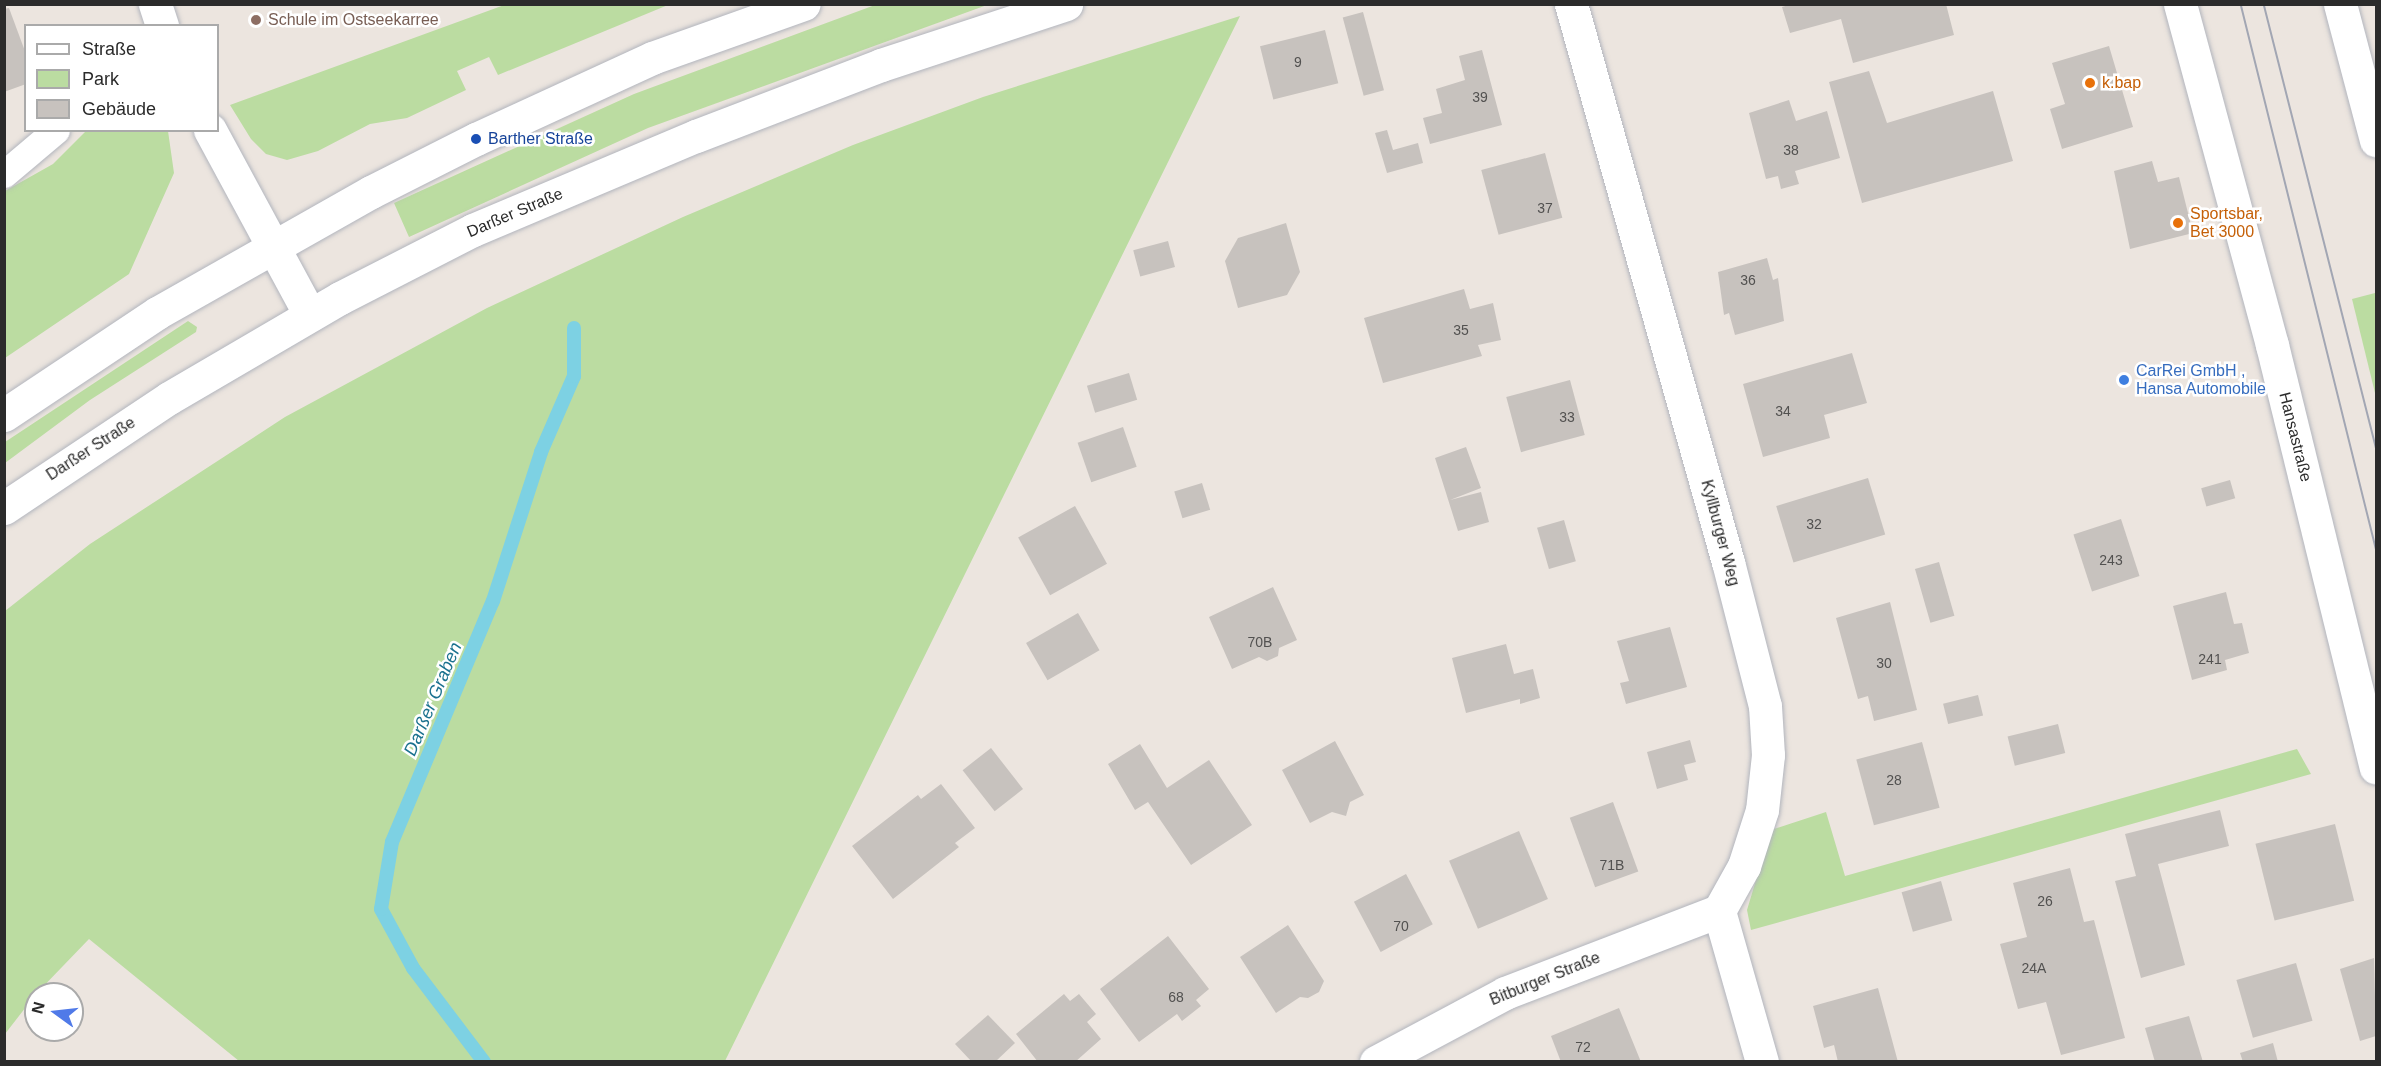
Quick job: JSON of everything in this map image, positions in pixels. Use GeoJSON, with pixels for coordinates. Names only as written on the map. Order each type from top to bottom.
{"type":"FeatureCollection","features":[{"type":"Feature","properties":{"kind":"main road"},"geometry":{"type":"LineString","coordinates":[[155,4],[161,24]]}},
{"type":"Feature","properties":{"kind":"main road"},"geometry":{"type":"LineString","coordinates":[[4,415],[157,313],[274,244],[476,139],[642,63],[804,4]]}},
{"type":"Feature","properties":{"kind":"main road","name":"Darßer Straße"},"geometry":{"type":"LineString","coordinates":[[4,508],[169,398],[309,315],[473,230],[696,136],[957,38],[1066,4]]}},
{"type":"Feature","properties":{"kind":"main road","name":"Kyllburger Weg"},"geometry":{"type":"LineString","coordinates":[[1570,4],[1728,562],[1765,706],[1768,755],[1762,810],[1744,866],[1719,910]]}},
{"type":"Feature","properties":{"kind":"main road","name":"Hansastraße"},"geometry":{"type":"LineString","coordinates":[[2180,4],[2298,445],[2376,767]]}},
{"type":"Feature","properties":{"kind":"main road"},"geometry":{"type":"LineString","coordinates":[[2340,4],[2376,140]]}},
{"type":"Feature","properties":{"kind":"main road"},"geometry":{"type":"LineString","coordinates":[[211,132],[274,244],[309,315]]}},
{"type":"Feature","properties":{"kind":"main road"},"geometry":{"type":"LineString","coordinates":[[1719,910],[1762,1062]]}},
{"type":"Feature","properties":{"kind":"main road","name":"Bitburger Straße"},"geometry":{"type":"LineString","coordinates":[[1376,1062],[1505,993],[1719,910]]}},
{"type":"Feature","properties":{"kind":"lane"},"geometry":{"type":"LineString","coordinates":[[4,174],[54,132]]}},
{"type":"Feature","properties":{"kind":"green space"},"geometry":{"type":"Polygon","coordinates":[[[507,4],[668,5],[498,75],[489,57],[457,71],[466,90],[407,118],[370,124],[318,151],[287,160],[266,154],[251,139],[230,105],[507,4]]]}},
{"type":"Feature","properties":{"kind":"green space"},"geometry":{"type":"Polygon","coordinates":[[[875,5],[987,5],[648,128],[409,237],[394,203],[634,94],[875,5]]]}},
{"type":"Feature","properties":{"kind":"green space"},"geometry":{"type":"Polygon","coordinates":[[[1240,16],[725,1061],[239,1061],[89,939],[48,982],[24,982],[24,1009],[5,1034],[5,611],[90,544],[285,417],[487,308],[683,217],[853,145],[983,97],[1240,16]]]}},
{"type":"Feature","properties":{"kind":"green space"},"geometry":{"type":"Polygon","coordinates":[[[85,132],[168,132],[174,173],[129,274],[5,358],[5,191],[53,164],[85,132]]]}},
{"type":"Feature","properties":{"kind":"green space"},"geometry":{"type":"Polygon","coordinates":[[[2375,293],[2376,297],[2376,397],[2352,299],[2375,293]]]}},
{"type":"Feature","properties":{"kind":"green space"},"geometry":{"type":"Polygon","coordinates":[[[188,321],[197,327],[196,332],[90,400],[5,463],[5,442],[188,321]]]}},
{"type":"Feature","properties":{"kind":"green space"},"geometry":{"type":"Polygon","coordinates":[[[2297,749],[2311,774],[1751,930],[1747,910],[1771,830],[1826,812],[1845,876],[2297,749]]]}},
{"type":"Feature","properties":{"kind":"building"},"geometry":{"type":"Polygon","coordinates":[[[1792,4],[1946,4],[1954,35],[1853,63],[1841,19],[1790,33],[1782,7],[1792,4]]]}},
{"type":"Feature","properties":{"kind":"building"},"geometry":{"type":"Polygon","coordinates":[[[9,8],[24,49],[24,85],[4,92],[4,9],[9,8]]]}},
{"type":"Feature","properties":{"kind":"building"},"geometry":{"type":"Polygon","coordinates":[[[1363,12],[1384,90],[1364,96],[1343,17],[1363,12]]]}},
{"type":"Feature","properties":{"kind":"building"},"geometry":{"type":"Polygon","coordinates":[[[1325,30],[1338,83],[1273,100],[1260,46],[1325,30]]]}},
{"type":"Feature","properties":{"kind":"building","name":"k.bap"},"geometry":{"type":"Polygon","coordinates":[[[2109,46],[2133,127],[2062,149],[2050,109],[2065,104],[2052,63],[2109,46]]]}},
{"type":"Feature","properties":{"kind":"building"},"geometry":{"type":"Polygon","coordinates":[[[1482,50],[1502,125],[1430,144],[1423,118],[1442,113],[1436,89],[1465,80],[1459,56],[1482,50]]]}},
{"type":"Feature","properties":{"kind":"building"},"geometry":{"type":"Polygon","coordinates":[[[1869,71],[1887,123],[1993,91],[2013,161],[1862,203],[1829,82],[1869,71]]]}},
{"type":"Feature","properties":{"kind":"building"},"geometry":{"type":"Polygon","coordinates":[[[1789,100],[1796,121],[1827,111],[1840,158],[1795,171],[1799,184],[1781,189],[1778,176],[1766,179],[1749,113],[1789,100]]]}},
{"type":"Feature","properties":{"kind":"building"},"geometry":{"type":"Polygon","coordinates":[[[1387,130],[1393,150],[1418,143],[1423,163],[1387,173],[1375,133],[1387,130]]]}},
{"type":"Feature","properties":{"kind":"building"},"geometry":{"type":"Polygon","coordinates":[[[1545,153],[1562,218],[1499,235],[1481,170],[1545,153]]]}},
{"type":"Feature","properties":{"kind":"building"},"geometry":{"type":"Polygon","coordinates":[[[2152,161],[2158,182],[2179,177],[2193,233],[2130,249],[2114,171],[2152,161]]]}},
{"type":"Feature","properties":{"kind":"building"},"geometry":{"type":"Polygon","coordinates":[[[1286,223],[1300,272],[1287,295],[1238,308],[1225,261],[1238,238],[1286,223]]]}},
{"type":"Feature","properties":{"kind":"building"},"geometry":{"type":"Polygon","coordinates":[[[1168,241],[1175,267],[1140,276],[1133,250],[1168,241]]]}},
{"type":"Feature","properties":{"kind":"building"},"geometry":{"type":"Polygon","coordinates":[[[1767,258],[1773,280],[1778,278],[1784,321],[1735,335],[1729,313],[1724,315],[1718,272],[1767,258]]]}},
{"type":"Feature","properties":{"kind":"building"},"geometry":{"type":"Polygon","coordinates":[[[1464,289],[1470,309],[1493,303],[1501,340],[1478,345],[1482,356],[1383,383],[1364,318],[1464,289]]]}},
{"type":"Feature","properties":{"kind":"building"},"geometry":{"type":"Polygon","coordinates":[[[1852,353],[1867,403],[1824,415],[1830,438],[1763,457],[1743,384],[1852,353]]]}},
{"type":"Feature","properties":{"kind":"building"},"geometry":{"type":"Polygon","coordinates":[[[1129,373],[1137,400],[1095,413],[1087,386],[1129,373]]]}},
{"type":"Feature","properties":{"kind":"building"},"geometry":{"type":"Polygon","coordinates":[[[1570,380],[1585,435],[1521,452],[1506,397],[1570,380]]]}},
{"type":"Feature","properties":{"kind":"building"},"geometry":{"type":"Polygon","coordinates":[[[1123,427],[1137,467],[1091,482],[1078,443],[1123,427]]]}},
{"type":"Feature","properties":{"kind":"building"},"geometry":{"type":"Polygon","coordinates":[[[1466,447],[1481,488],[1450,500],[1481,492],[1489,522],[1458,531],[1435,458],[1466,447]]]}},
{"type":"Feature","properties":{"kind":"building"},"geometry":{"type":"Polygon","coordinates":[[[1868,478],[1885,534],[1793,562],[1776,506],[1868,478]]]}},
{"type":"Feature","properties":{"kind":"building"},"geometry":{"type":"Polygon","coordinates":[[[2230,480],[2235,498],[2206,507],[2201,488],[2230,480]]]}},
{"type":"Feature","properties":{"kind":"building"},"geometry":{"type":"Polygon","coordinates":[[[1202,483],[1210,510],[1182,518],[1174,491],[1202,483]]]}},
{"type":"Feature","properties":{"kind":"building"},"geometry":{"type":"Polygon","coordinates":[[[1075,506],[1107,564],[1050,595],[1018,538],[1075,506]]]}},
{"type":"Feature","properties":{"kind":"building"},"geometry":{"type":"Polygon","coordinates":[[[2121,519],[2140,576],[2092,592],[2073,534],[2121,519]]]}},
{"type":"Feature","properties":{"kind":"building"},"geometry":{"type":"Polygon","coordinates":[[[1564,520],[1576,561],[1549,569],[1537,528],[1564,520]]]}},
{"type":"Feature","properties":{"kind":"building"},"geometry":{"type":"Polygon","coordinates":[[[1939,562],[1954,616],[1930,623],[1915,569],[1939,562]]]}},
{"type":"Feature","properties":{"kind":"building"},"geometry":{"type":"Polygon","coordinates":[[[1273,587],[1297,640],[1279,648],[1278,656],[1267,661],[1259,657],[1232,669],[1209,617],[1273,587]]]}},
{"type":"Feature","properties":{"kind":"building"},"geometry":{"type":"Polygon","coordinates":[[[2226,592],[2234,624],[2242,623],[2249,653],[2225,660],[2227,670],[2192,680],[2173,606],[2226,592]]]}},
{"type":"Feature","properties":{"kind":"building"},"geometry":{"type":"Polygon","coordinates":[[[1890,602],[1917,710],[1874,721],[1868,696],[1858,699],[1836,618],[1890,602]]]}},
{"type":"Feature","properties":{"kind":"building"},"geometry":{"type":"Polygon","coordinates":[[[1078,613],[1100,650],[1048,680],[1026,643],[1078,613]]]}},
{"type":"Feature","properties":{"kind":"building"},"geometry":{"type":"Polygon","coordinates":[[[1670,627],[1687,687],[1626,704],[1620,683],[1629,681],[1617,641],[1670,627]]]}},
{"type":"Feature","properties":{"kind":"building"},"geometry":{"type":"Polygon","coordinates":[[[1506,644],[1514,674],[1533,669],[1540,698],[1520,704],[1520,699],[1466,713],[1452,658],[1506,644]]]}},
{"type":"Feature","properties":{"kind":"building"},"geometry":{"type":"Polygon","coordinates":[[[1978,695],[1983,715],[1948,724],[1943,704],[1978,695]]]}},
{"type":"Feature","properties":{"kind":"building"},"geometry":{"type":"Polygon","coordinates":[[[2058,724],[2065,753],[2015,766],[2008,737],[2058,724]]]}},
{"type":"Feature","properties":{"kind":"building"},"geometry":{"type":"Polygon","coordinates":[[[1690,740],[1696,762],[1684,765],[1688,780],[1657,789],[1647,752],[1690,740]]]}},
{"type":"Feature","properties":{"kind":"building"},"geometry":{"type":"Polygon","coordinates":[[[1335,741],[1364,795],[1350,802],[1346,816],[1332,812],[1310,823],[1282,770],[1335,741]]]}},
{"type":"Feature","properties":{"kind":"building"},"geometry":{"type":"Polygon","coordinates":[[[1922,742],[1940,808],[1874,825],[1856,760],[1922,742]]]}},
{"type":"Feature","properties":{"kind":"building"},"geometry":{"type":"Polygon","coordinates":[[[1140,744],[1167,788],[1209,760],[1252,825],[1191,865],[1148,802],[1135,810],[1108,764],[1140,744]]]}},
{"type":"Feature","properties":{"kind":"building"},"geometry":{"type":"Polygon","coordinates":[[[991,748],[1023,789],[995,811],[963,770],[991,748]]]}},
{"type":"Feature","properties":{"kind":"building"},"geometry":{"type":"Polygon","coordinates":[[[941,784],[975,828],[955,843],[959,847],[893,899],[852,846],[918,795],[921,799],[941,784]]]}},
{"type":"Feature","properties":{"kind":"building"},"geometry":{"type":"Polygon","coordinates":[[[1613,802],[1638,872],[1595,887],[1570,818],[1613,802]]]}},
{"type":"Feature","properties":{"kind":"building"},"geometry":{"type":"Polygon","coordinates":[[[2220,810],[2229,846],[2158,864],[2185,965],[2141,978],[2115,881],[2136,876],[2125,834],[2220,810]]]}},
{"type":"Feature","properties":{"kind":"building"},"geometry":{"type":"Polygon","coordinates":[[[2335,824],[2354,901],[2275,920],[2255,844],[2335,824]]]}},
{"type":"Feature","properties":{"kind":"building"},"geometry":{"type":"Polygon","coordinates":[[[1519,831],[1548,899],[1478,929],[1449,861],[1519,831]]]}},
{"type":"Feature","properties":{"kind":"building"},"geometry":{"type":"Polygon","coordinates":[[[2070,868],[2084,922],[2094,920],[2125,1038],[2061,1055],[2046,1002],[2018,1009],[2000,944],[2027,937],[2013,883],[2070,868]]]}},
{"type":"Feature","properties":{"kind":"building"},"geometry":{"type":"Polygon","coordinates":[[[1406,874],[1433,924],[1381,952],[1354,902],[1406,874]]]}},
{"type":"Feature","properties":{"kind":"building"},"geometry":{"type":"Polygon","coordinates":[[[1941,881],[1952,920],[1913,932],[1902,892],[1941,881]]]}},
{"type":"Feature","properties":{"kind":"building"},"geometry":{"type":"Polygon","coordinates":[[[1288,925],[1324,981],[1319,992],[1308,998],[1300,997],[1276,1013],[1240,957],[1288,925]]]}},
{"type":"Feature","properties":{"kind":"building"},"geometry":{"type":"Polygon","coordinates":[[[1168,936],[1209,989],[1196,1000],[1201,1006],[1182,1021],[1177,1014],[1139,1042],[1100,989],[1168,936]]]}},
{"type":"Feature","properties":{"kind":"building"},"geometry":{"type":"Polygon","coordinates":[[[2374,958],[2376,1036],[2360,1041],[2340,969],[2374,958]]]}},
{"type":"Feature","properties":{"kind":"building"},"geometry":{"type":"Polygon","coordinates":[[[2296,963],[2313,1021],[2253,1038],[2236,980],[2296,963]]]}},
{"type":"Feature","properties":{"kind":"building"},"geometry":{"type":"Polygon","coordinates":[[[1878,988],[1898,1062],[1838,1062],[1834,1045],[1824,1048],[1813,1006],[1878,988]]]}},
{"type":"Feature","properties":{"kind":"building"},"geometry":{"type":"Polygon","coordinates":[[[1064,994],[1070,1001],[1079,994],[1096,1014],[1087,1022],[1101,1039],[1075,1062],[1038,1062],[1016,1034],[1064,994]]]}},
{"type":"Feature","properties":{"kind":"building"},"geometry":{"type":"Polygon","coordinates":[[[1619,1008],[1641,1062],[1561,1062],[1551,1036],[1619,1008]]]}},
{"type":"Feature","properties":{"kind":"building"},"geometry":{"type":"Polygon","coordinates":[[[988,1015],[1015,1043],[995,1062],[972,1062],[955,1044],[988,1015]]]}},
{"type":"Feature","properties":{"kind":"building"},"geometry":{"type":"Polygon","coordinates":[[[2189,1016],[2203,1062],[2155,1062],[2145,1028],[2189,1016]]]}},
{"type":"Feature","properties":{"kind":"building"},"geometry":{"type":"Polygon","coordinates":[[[2273,1043],[2278,1062],[2243,1062],[2240,1053],[2273,1043]]]}},
{"type":"Feature","properties":{"kind":"waterway","name":"Darßer Graben"},"geometry":{"type":"LineString","coordinates":[[484,1062],[413,968],[381,909],[392,842],[493,601],[541,452],[574,376],[574,328]]}},
{"type":"Feature","properties":{"kind":"tram line"},"geometry":{"type":"LineString","coordinates":[[2241,4],[2376,548]]}},
{"type":"Feature","properties":{"kind":"tram line"},"geometry":{"type":"LineString","coordinates":[[2264,4],[2376,448]]}},
{"type":"Feature","properties":{"kind":"place","name":"Schule im Ostseekarree"},"geometry":{"type":"Point","coordinates":[256,20]}},
{"type":"Feature","properties":{"kind":"place","name":"k.bap"},"geometry":{"type":"Point","coordinates":[2090,83]}},
{"type":"Feature","properties":{"kind":"place","name":"Barther Straße"},"geometry":{"type":"Point","coordinates":[476,139]}},
{"type":"Feature","properties":{"kind":"place","name":"Sportsbar, Bet 3000"},"geometry":{"type":"Point","coordinates":[2178,223]}},
{"type":"Feature","properties":{"kind":"place","name":"CarRei GmbH , Hansa Automobile"},"geometry":{"type":"Point","coordinates":[2124,380]}}]}
